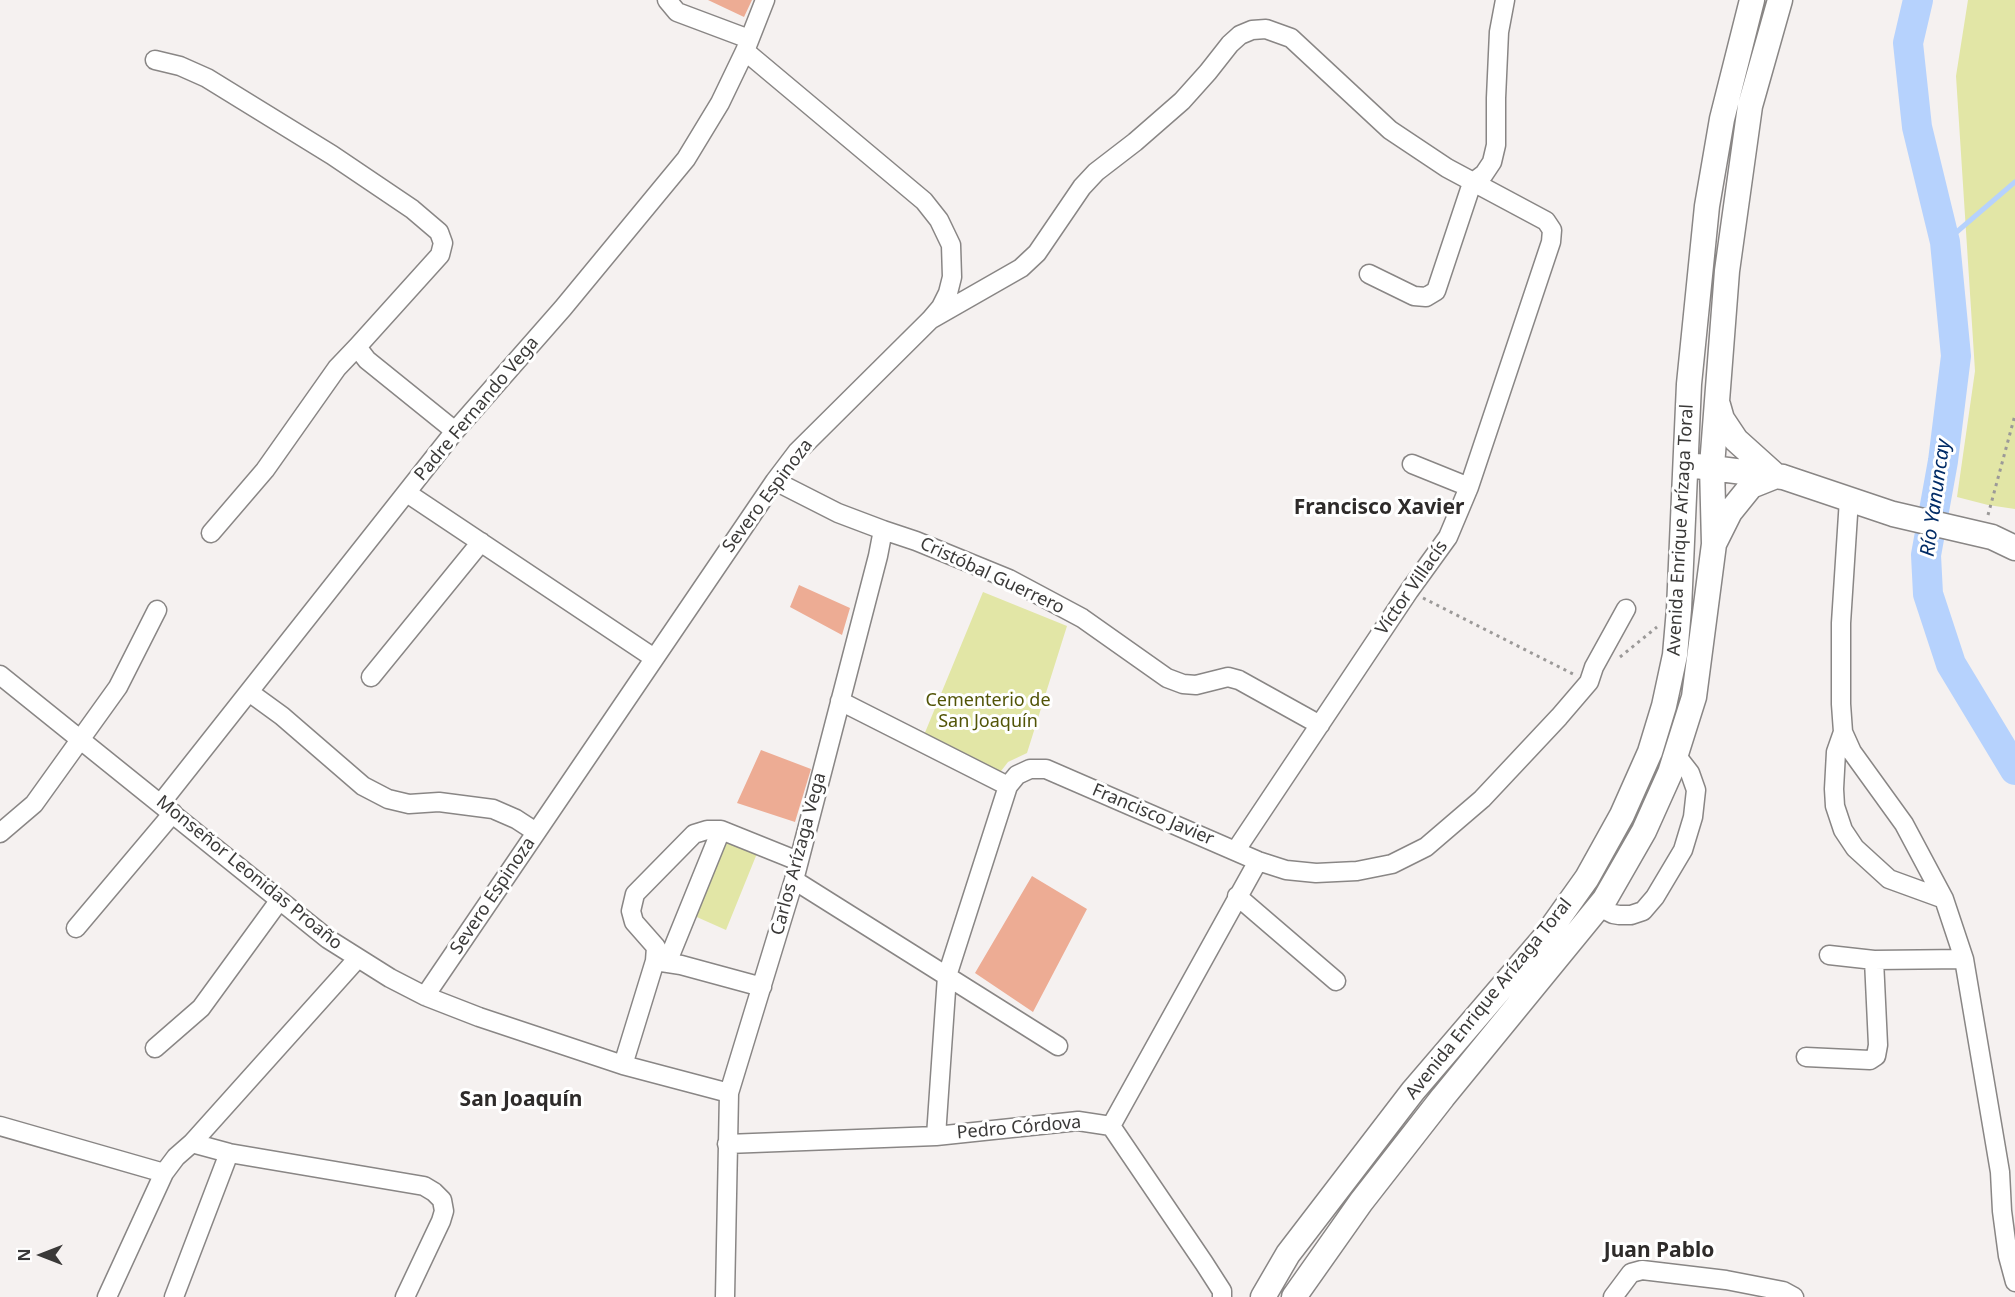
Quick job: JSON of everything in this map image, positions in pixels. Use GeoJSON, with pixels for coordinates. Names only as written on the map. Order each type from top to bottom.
{"type":"FeatureCollection","features":[{"type":"Feature","properties":{"kind":"main road","name":"Avenida Enrique Arízaga Toral"},"geometry":{"type":"LineString","coordinates":[[1263,1297],[1288,1254],[1413,1091],[1545,937],[1587,878],[1622,815],[1650,752],[1664,706],[1675,656],[1689,384],[1707,206],[1722,119],[1752,0]]}},
{"type":"Feature","properties":{"kind":"main road","name":"Avenida Enrique Arízaga Toral"},"geometry":{"type":"LineString","coordinates":[[1294,1297],[1368,1193],[1599,907],[1644,831],[1670,773],[1694,697],[1714,544],[1712,466],[1727,271],[1749,106],[1780,0]]}},
{"type":"Feature","properties":{"kind":"main road"},"geometry":{"type":"LineString","coordinates":[[1717,401],[1722,419],[1736,440],[1776,476]]}},
{"type":"Feature","properties":{"kind":"main road"},"geometry":{"type":"LineString","coordinates":[[1685,465],[1712,466],[1776,476],[1893,514],[1994,534],[2015,548]]}},
{"type":"Feature","properties":{"kind":"main road"},"geometry":{"type":"LineString","coordinates":[[1714,544],[1730,512],[1751,486],[1776,476]]}},
{"type":"Feature","properties":{"kind":"street","name":"Severo Espinoza"},"geometry":{"type":"LineString","coordinates":[[425,996],[775,481],[797,452],[930,320],[941,307],[952,277],[951,245],[939,220],[924,201],[747,45],[677,12],[667,0]]}},
{"type":"Feature","properties":{"kind":"street","name":"Padre Fernando Vega"},"geometry":{"type":"LineString","coordinates":[[76,928],[167,808],[249,692],[455,431],[563,308],[686,159],[720,103],[765,0]]}},
{"type":"Feature","properties":{"kind":"street"},"geometry":{"type":"LineString","coordinates":[[1369,274],[1414,296],[1426,297],[1436,291],[1472,183],[1484,174],[1492,162],[1496,145],[1499,32],[1505,0]]}},
{"type":"Feature","properties":{"kind":"street"},"geometry":{"type":"LineString","coordinates":[[930,320],[1020,268],[1037,253],[1082,187],[1096,172],[1135,142],[1182,100],[1230,44],[1252,30],[1266,29],[1291,38],[1390,130],[1414,148],[1472,183]]}},
{"type":"Feature","properties":{"kind":"street"},"geometry":{"type":"LineString","coordinates":[[155,60],[180,66],[207,78],[341,161],[412,208],[439,232],[443,243],[440,255],[338,368],[265,470],[211,533]]}},
{"type":"Feature","properties":{"kind":"street","name":"Víctor Villacís"},"geometry":{"type":"LineString","coordinates":[[1236,850],[1409,591],[1448,537],[1469,487],[1551,242],[1552,230],[1546,221],[1472,183]]}},
{"type":"Feature","properties":{"kind":"street"},"geometry":{"type":"LineString","coordinates":[[357,347],[367,360],[455,431]]}},
{"type":"Feature","properties":{"kind":"street"},"geometry":{"type":"LineString","coordinates":[[1412,464],[1469,487]]}},
{"type":"Feature","properties":{"kind":"street"},"geometry":{"type":"LineString","coordinates":[[775,481],[838,513],[883,530]]}},
{"type":"Feature","properties":{"kind":"street"},"geometry":{"type":"LineString","coordinates":[[407,493],[654,658]]}},
{"type":"Feature","properties":{"kind":"street"},"geometry":{"type":"LineString","coordinates":[[1849,499],[1841,623],[1843,732],[1852,752],[1904,824],[1944,899],[1964,959],[2000,1172],[2001,1211],[2008,1256],[2015,1282]]}},
{"type":"Feature","properties":{"kind":"street","name":"Carlos Arízaga Vega"},"geometry":{"type":"LineString","coordinates":[[725,1297],[729,1093],[794,880],[883,530]]}},
{"type":"Feature","properties":{"kind":"street","name":"Cristóbal Guerrero"},"geometry":{"type":"LineString","coordinates":[[883,530],[927,545],[1009,579],[1083,618],[1167,678],[1183,684],[1197,685],[1222,678],[1239,680],[1320,725]]}},
{"type":"Feature","properties":{"kind":"street"},"geometry":{"type":"LineString","coordinates":[[370,676],[481,542]]}},
{"type":"Feature","properties":{"kind":"street","name":"Francisco Javier"},"geometry":{"type":"LineString","coordinates":[[1008,786],[1017,775],[1030,769],[1046,769],[1258,861],[1286,870],[1316,873],[1357,871],[1392,864],[1426,847],[1482,800],[1559,717],[1589,681],[1594,667],[1626,609]]}},
{"type":"Feature","properties":{"kind":"street"},"geometry":{"type":"LineString","coordinates":[[0,833],[34,804],[118,687],[157,610]]}},
{"type":"Feature","properties":{"kind":"street","name":"Monseñor Leonidas Proaño"},"geometry":{"type":"LineString","coordinates":[[0,675],[81,738],[279,901],[328,939],[358,958],[425,996],[479,1017],[622,1065],[729,1093]]}},
{"type":"Feature","properties":{"kind":"street"},"geometry":{"type":"LineString","coordinates":[[249,692],[282,716],[363,786],[388,799],[409,804],[439,802],[493,809],[516,819],[536,832]]}},
{"type":"Feature","properties":{"kind":"street"},"geometry":{"type":"LineString","coordinates":[[840,701],[1008,786],[947,976],[936,1136]]}},
{"type":"Feature","properties":{"kind":"street"},"geometry":{"type":"LineString","coordinates":[[1843,732],[1836,752],[1834,789],[1835,806],[1843,830],[1855,849],[1889,879],[1944,899]]}},
{"type":"Feature","properties":{"kind":"street"},"geometry":{"type":"LineString","coordinates":[[1599,907],[1619,915],[1630,915],[1643,910],[1655,897],[1683,850],[1693,817],[1696,790],[1690,773],[1676,755]]}},
{"type":"Feature","properties":{"kind":"street"},"geometry":{"type":"LineString","coordinates":[[661,962],[656,947],[634,922],[631,911],[635,894],[694,834],[706,830],[721,830],[798,861]]}},
{"type":"Feature","properties":{"kind":"street"},"geometry":{"type":"LineString","coordinates":[[622,1065],[661,962],[721,830]]}},
{"type":"Feature","properties":{"kind":"street"},"geometry":{"type":"LineString","coordinates":[[1222,1294],[1111,1126],[1258,861]]}},
{"type":"Feature","properties":{"kind":"street"},"geometry":{"type":"LineString","coordinates":[[794,880],[1058,1046]]}},
{"type":"Feature","properties":{"kind":"street"},"geometry":{"type":"LineString","coordinates":[[1237,896],[1336,981]]}},
{"type":"Feature","properties":{"kind":"street"},"geometry":{"type":"LineString","coordinates":[[155,1048],[201,1008],[279,901]]}},
{"type":"Feature","properties":{"kind":"street"},"geometry":{"type":"LineString","coordinates":[[1829,955],[1874,960],[1964,959]]}},
{"type":"Feature","properties":{"kind":"street"},"geometry":{"type":"LineString","coordinates":[[107,1297],[164,1173],[176,1157],[192,1143],[358,958]]}},
{"type":"Feature","properties":{"kind":"street"},"geometry":{"type":"LineString","coordinates":[[1806,1057],[1870,1060],[1876,1056],[1878,1045],[1874,960]]}},
{"type":"Feature","properties":{"kind":"street"},"geometry":{"type":"LineString","coordinates":[[661,962],[681,965],[762,987]]}},
{"type":"Feature","properties":{"kind":"street","name":"Pedro Córdova"},"geometry":{"type":"LineString","coordinates":[[728,1144],[936,1136],[1078,1121],[1111,1126]]}},
{"type":"Feature","properties":{"kind":"street"},"geometry":{"type":"LineString","coordinates":[[0,1126],[164,1173]]}},
{"type":"Feature","properties":{"kind":"street"},"geometry":{"type":"LineString","coordinates":[[192,1143],[229,1153],[424,1186],[434,1192],[442,1200],[444,1211],[405,1297]]}},
{"type":"Feature","properties":{"kind":"street"},"geometry":{"type":"LineString","coordinates":[[174,1297],[229,1153]]}},
{"type":"Feature","properties":{"kind":"street"},"geometry":{"type":"LineString","coordinates":[[1613,1297],[1631,1273],[1642,1270],[1726,1280],[1783,1291],[1794,1297]]}},
{"type":"Feature","properties":{"kind":"path"},"geometry":{"type":"LineString","coordinates":[[1994,534],[2015,415]]}},
{"type":"Feature","properties":{"kind":"path"},"geometry":{"type":"LineString","coordinates":[[1409,591],[1589,681]]}},
{"type":"Feature","properties":{"kind":"path"},"geometry":{"type":"LineString","coordinates":[[1616,660],[1679,609]]}},
{"type":"Feature","properties":{"kind":"green space"},"geometry":{"type":"Polygon","coordinates":[[[1968,0],[2015,0],[2015,509],[1957,497],[1975,371],[1956,76],[1968,0]]]}},
{"type":"Feature","properties":{"kind":"green space","name":"Cementerio de San Joaquín"},"geometry":{"type":"Polygon","coordinates":[[[983,592],[1067,626],[1027,753],[1008,762],[998,775],[924,735],[983,592]]]}},
{"type":"Feature","properties":{"kind":"green space"},"geometry":{"type":"Polygon","coordinates":[[[720,832],[760,846],[726,930],[690,914],[720,832]]]}},
{"type":"Feature","properties":{"kind":"building"},"geometry":{"type":"Polygon","coordinates":[[[708,0],[752,0],[744,17],[708,0]]]}},
{"type":"Feature","properties":{"kind":"building"},"geometry":{"type":"Polygon","coordinates":[[[799,585],[850,608],[842,635],[790,607],[799,585]]]}},
{"type":"Feature","properties":{"kind":"building"},"geometry":{"type":"Polygon","coordinates":[[[761,750],[811,769],[795,822],[737,803],[761,750]]]}},
{"type":"Feature","properties":{"kind":"building"},"geometry":{"type":"Polygon","coordinates":[[[1032,876],[1087,909],[1033,1012],[975,973],[1032,876]]]}},
{"type":"Feature","properties":{"kind":"waterway","name":"Río Yanuncay"},"geometry":{"type":"LineString","coordinates":[[1918,0],[1908,43],[1917,127],[1945,242],[1956,356],[1943,461],[1926,555],[1928,594],[1951,664],[2015,770]]}},
{"type":"Feature","properties":{"kind":"waterway","name":"Río Yanuncay"},"geometry":{"type":"LineString","coordinates":[[1945,242],[2015,182]]}},
{"type":"Feature","properties":{"kind":"district","name":"Francisco Xavier"},"geometry":{"type":"Point","coordinates":[1379,508]}},
{"type":"Feature","properties":{"kind":"district","name":"San Joaquín"},"geometry":{"type":"Point","coordinates":[521,1100]}},
{"type":"Feature","properties":{"kind":"district","name":"Juan Pablo"},"geometry":{"type":"Point","coordinates":[1659,1251]}}]}
